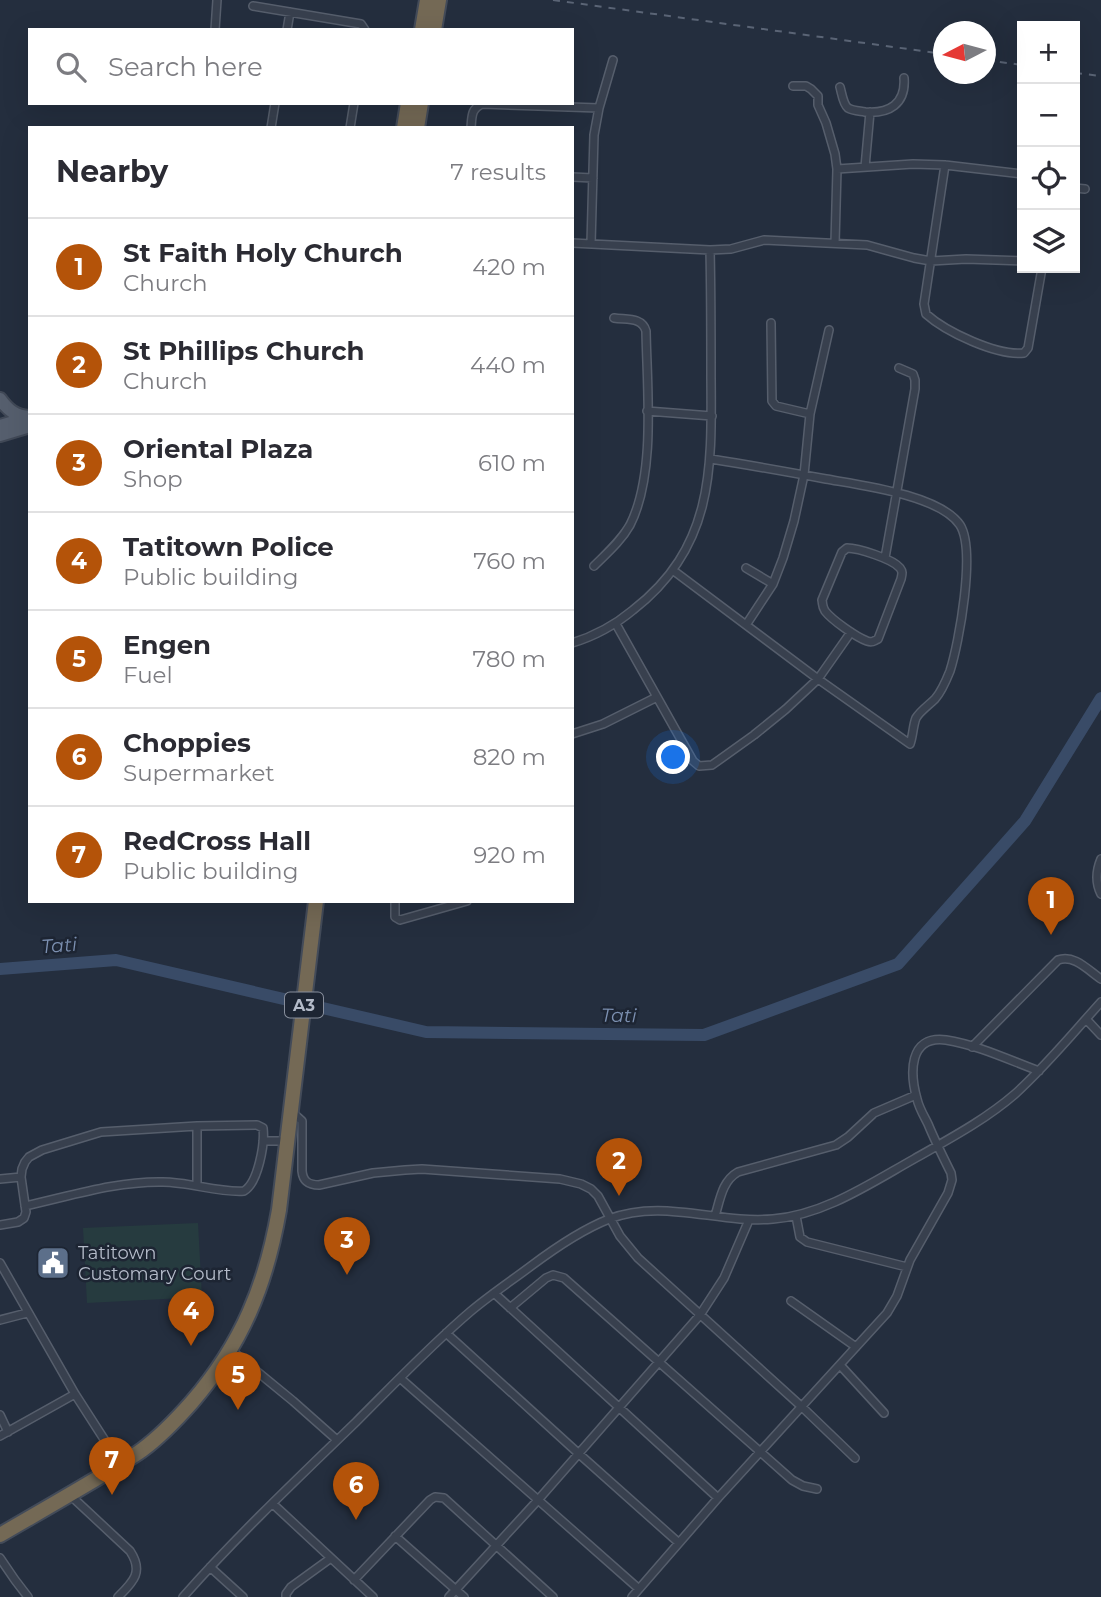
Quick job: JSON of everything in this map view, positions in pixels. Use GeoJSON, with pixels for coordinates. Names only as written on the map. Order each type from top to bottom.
{"type":"FeatureCollection","features":[{"type":"Feature","properties":{"kind":"highway"},"geometry":{"type":"LineString","coordinates":[[422,28],[427,0]]}},
{"type":"Feature","properties":{"kind":"highway"},"geometry":{"type":"LineString","coordinates":[[434,28],[439,0]]}},
{"type":"Feature","properties":{"kind":"highway"},"geometry":{"type":"LineString","coordinates":[[404,126],[408,105]]}},
{"type":"Feature","properties":{"kind":"highway"},"geometry":{"type":"LineString","coordinates":[[417,126],[421,105]]}},
{"type":"Feature","properties":{"kind":"highway","name":"A3"},"geometry":{"type":"LineString","coordinates":[[0,1535],[142,1450],[164,1432],[211,1380],[231,1350],[254,1303],[269,1259],[279,1210],[316,903]]}},
{"type":"Feature","properties":{"kind":"main road"},"geometry":{"type":"LineString","coordinates":[[0,399],[11,411],[28,417]]}},
{"type":"Feature","properties":{"kind":"main road"},"geometry":{"type":"LineString","coordinates":[[0,426],[28,417]]}},
{"type":"Feature","properties":{"kind":"main road"},"geometry":{"type":"LineString","coordinates":[[0,435],[28,427]]}},
{"type":"Feature","properties":{"kind":"street"},"geometry":{"type":"LineString","coordinates":[[215,28],[217,0]]}},
{"type":"Feature","properties":{"kind":"street"},"geometry":{"type":"LineString","coordinates":[[253,6],[361,24],[364,28]]}},
{"type":"Feature","properties":{"kind":"street"},"geometry":{"type":"LineString","coordinates":[[287,28],[290,12]]}},
{"type":"Feature","properties":{"kind":"street"},"geometry":{"type":"LineString","coordinates":[[591,244],[594,135],[599,108],[614,61]]}},
{"type":"Feature","properties":{"kind":"street"},"geometry":{"type":"LineString","coordinates":[[840,88],[848,108],[870,112],[890,110],[898,102],[905,87],[904,78]]}},
{"type":"Feature","properties":{"kind":"street"},"geometry":{"type":"LineString","coordinates":[[793,86],[806,86],[818,96],[818,106],[826,123],[837,169],[835,243]]}},
{"type":"Feature","properties":{"kind":"street"},"geometry":{"type":"LineString","coordinates":[[271,126],[275,105]]}},
{"type":"Feature","properties":{"kind":"street"},"geometry":{"type":"LineString","coordinates":[[350,126],[354,105]]}},
{"type":"Feature","properties":{"kind":"street"},"geometry":{"type":"LineString","coordinates":[[471,126],[472,112],[480,105]]}},
{"type":"Feature","properties":{"kind":"street"},"geometry":{"type":"LineString","coordinates":[[511,105],[599,108]]}},
{"type":"Feature","properties":{"kind":"street"},"geometry":{"type":"LineString","coordinates":[[865,167],[870,112]]}},
{"type":"Feature","properties":{"kind":"street"},"geometry":{"type":"LineString","coordinates":[[837,169],[913,164],[1017,173]]}},
{"type":"Feature","properties":{"kind":"street"},"geometry":{"type":"LineString","coordinates":[[945,165],[924,304],[926,313],[971,342],[1016,354],[1024,353],[1028,348],[1041,273]]}},
{"type":"Feature","properties":{"kind":"street"},"geometry":{"type":"LineString","coordinates":[[574,177],[593,178]]}},
{"type":"Feature","properties":{"kind":"street"},"geometry":{"type":"LineString","coordinates":[[1080,188],[1085,188]]}},
{"type":"Feature","properties":{"kind":"street"},"geometry":{"type":"LineString","coordinates":[[574,243],[710,250],[731,249],[764,240],[867,245],[931,261],[1017,261]]}},
{"type":"Feature","properties":{"kind":"street"},"geometry":{"type":"LineString","coordinates":[[574,642],[616,624],[641,604],[674,571],[687,550],[703,507],[711,459],[710,250]]}},
{"type":"Feature","properties":{"kind":"street"},"geometry":{"type":"LineString","coordinates":[[594,566],[623,537],[638,506],[646,462],[646,331],[640,321],[614,318]]}},
{"type":"Feature","properties":{"kind":"street"},"geometry":{"type":"LineString","coordinates":[[772,323],[772,403],[810,414]]}},
{"type":"Feature","properties":{"kind":"street"},"geometry":{"type":"LineString","coordinates":[[746,625],[773,584],[794,521],[804,475],[810,414],[828,331]]}},
{"type":"Feature","properties":{"kind":"street"},"geometry":{"type":"LineString","coordinates":[[885,558],[915,388],[913,374],[899,368]]}},
{"type":"Feature","properties":{"kind":"street"},"geometry":{"type":"LineString","coordinates":[[648,411],[712,416]]}},
{"type":"Feature","properties":{"kind":"street"},"geometry":{"type":"LineString","coordinates":[[674,571],[910,744],[916,718],[938,696],[945,683],[956,650],[967,556],[963,531],[952,516],[937,507],[896,492],[711,459]]}},
{"type":"Feature","properties":{"kind":"street"},"geometry":{"type":"LineString","coordinates":[[847,548],[885,558],[899,567],[902,573],[878,639],[873,642],[851,632],[827,612],[822,600],[842,552],[847,548]]}},
{"type":"Feature","properties":{"kind":"street"},"geometry":{"type":"LineString","coordinates":[[746,568],[773,584]]}},
{"type":"Feature","properties":{"kind":"street"},"geometry":{"type":"LineString","coordinates":[[616,624],[693,761],[699,766],[712,765],[754,735],[818,679],[851,632]]}},
{"type":"Feature","properties":{"kind":"street"},"geometry":{"type":"LineString","coordinates":[[574,733],[603,723],[657,697]]}},
{"type":"Feature","properties":{"kind":"street"},"geometry":{"type":"LineString","coordinates":[[1101,859],[1097,883],[1101,894]]}},
{"type":"Feature","properties":{"kind":"street"},"geometry":{"type":"LineString","coordinates":[[395,903],[395,918],[400,920],[460,903]]}},
{"type":"Feature","properties":{"kind":"street"},"geometry":{"type":"LineString","coordinates":[[972,1047],[1058,960],[1073,959],[1101,979]]}},
{"type":"Feature","properties":{"kind":"street"},"geometry":{"type":"LineString","coordinates":[[183,1597],[272,1504],[446,1333],[494,1293],[564,1243],[611,1219],[647,1211],[667,1210],[749,1220],[773,1219],[796,1216],[840,1199],[938,1145],[1000,1106],[1040,1071],[1101,1002]]}},
{"type":"Feature","properties":{"kind":"street"},"geometry":{"type":"LineString","coordinates":[[1086,1019],[1101,1035]]}},
{"type":"Feature","properties":{"kind":"street"},"geometry":{"type":"LineString","coordinates":[[632,1597],[892,1305],[907,1266],[951,1185],[951,1173],[916,1096],[916,1052],[936,1040],[946,1040],[1040,1071]]}},
{"type":"Feature","properties":{"kind":"street"},"geometry":{"type":"LineString","coordinates":[[715,1216],[732,1175],[836,1145],[874,1113],[916,1096]]}},
{"type":"Feature","properties":{"kind":"street"},"geometry":{"type":"LineString","coordinates":[[292,1112],[302,1121],[303,1178],[312,1185],[373,1173],[422,1169],[560,1179],[591,1189],[598,1196],[620,1236],[638,1258],[855,1458]]}},
{"type":"Feature","properties":{"kind":"street"},"geometry":{"type":"LineString","coordinates":[[0,1224],[18,1222],[24,1218],[21,1177],[25,1162],[29,1157],[58,1144],[101,1132],[197,1126],[257,1125],[263,1128],[257,1172],[248,1189],[238,1191],[165,1181],[108,1186],[25,1206]]}},
{"type":"Feature","properties":{"kind":"street"},"geometry":{"type":"LineString","coordinates":[[197,1126],[197,1185]]}},
{"type":"Feature","properties":{"kind":"street"},"geometry":{"type":"LineString","coordinates":[[263,1141],[288,1141]]}},
{"type":"Feature","properties":{"kind":"street"},"geometry":{"type":"LineString","coordinates":[[0,1179],[21,1177]]}},
{"type":"Feature","properties":{"kind":"street"},"geometry":{"type":"LineString","coordinates":[[796,1216],[800,1237],[807,1242],[907,1266]]}},
{"type":"Feature","properties":{"kind":"street"},"geometry":{"type":"LineString","coordinates":[[449,1597],[700,1315],[724,1278],[749,1220]]}},
{"type":"Feature","properties":{"kind":"street"},"geometry":{"type":"LineString","coordinates":[[0,1263],[75,1394],[120,1464]]}},
{"type":"Feature","properties":{"kind":"street"},"geometry":{"type":"LineString","coordinates":[[510,1308],[546,1278],[559,1275],[792,1480],[817,1489]]}},
{"type":"Feature","properties":{"kind":"street"},"geometry":{"type":"LineString","coordinates":[[494,1293],[718,1498]]}},
{"type":"Feature","properties":{"kind":"street"},"geometry":{"type":"LineString","coordinates":[[791,1301],[856,1347]]}},
{"type":"Feature","properties":{"kind":"street"},"geometry":{"type":"LineString","coordinates":[[0,1320],[27,1313]]}},
{"type":"Feature","properties":{"kind":"street"},"geometry":{"type":"LineString","coordinates":[[446,1333],[679,1543]]}},
{"type":"Feature","properties":{"kind":"street"},"geometry":{"type":"LineString","coordinates":[[231,1350],[337,1440]]}},
{"type":"Feature","properties":{"kind":"street"},"geometry":{"type":"LineString","coordinates":[[840,1366],[884,1413]]}},
{"type":"Feature","properties":{"kind":"street"},"geometry":{"type":"LineString","coordinates":[[400,1378],[639,1589]]}},
{"type":"Feature","properties":{"kind":"street"},"geometry":{"type":"LineString","coordinates":[[0,1436],[75,1394]]}},
{"type":"Feature","properties":{"kind":"street"},"geometry":{"type":"LineString","coordinates":[[0,1415],[8,1432]]}},
{"type":"Feature","properties":{"kind":"street"},"geometry":{"type":"LineString","coordinates":[[70,1495],[130,1551],[135,1559],[132,1582],[118,1597]]}},
{"type":"Feature","properties":{"kind":"street"},"geometry":{"type":"LineString","coordinates":[[354,1580],[430,1500],[440,1497],[553,1597]]}},
{"type":"Feature","properties":{"kind":"street"},"geometry":{"type":"LineString","coordinates":[[272,1504],[373,1597]]}},
{"type":"Feature","properties":{"kind":"street"},"geometry":{"type":"LineString","coordinates":[[396,1536],[464,1597]]}},
{"type":"Feature","properties":{"kind":"street"},"geometry":{"type":"LineString","coordinates":[[0,1558],[28,1597]]}},
{"type":"Feature","properties":{"kind":"street"},"geometry":{"type":"LineString","coordinates":[[286,1597],[290,1587],[331,1558]]}},
{"type":"Feature","properties":{"kind":"street"},"geometry":{"type":"LineString","coordinates":[[210,1567],[243,1597]]}},
{"type":"Feature","properties":{"kind":"green space"},"geometry":{"type":"Polygon","coordinates":[[[198,1223],[202,1297],[87,1303],[83,1228],[198,1223]]]}},
{"type":"Feature","properties":{"kind":"waterway","name":"Tati"},"geometry":{"type":"LineString","coordinates":[[0,969],[116,960],[426,1032],[704,1035],[898,964],[1025,821],[1101,698]]}},
{"type":"Feature","properties":{"kind":"railway"},"geometry":{"type":"LineString","coordinates":[[553,0],[933,52]]}},
{"type":"Feature","properties":{"kind":"railway"},"geometry":{"type":"LineString","coordinates":[[996,61],[1017,64]]}},
{"type":"Feature","properties":{"kind":"railway"},"geometry":{"type":"LineString","coordinates":[[1080,74],[1101,76]]}},
{"type":"Feature","properties":{"kind":"place","name":"St Faith Holy Church"},"geometry":{"type":"Point","coordinates":[1051,935]}},
{"type":"Feature","properties":{"kind":"place","name":"St Phillips Church"},"geometry":{"type":"Point","coordinates":[619,1196]}},
{"type":"Feature","properties":{"kind":"place","name":"Tatitown Customary Court"},"geometry":{"type":"Point","coordinates":[53,1263]}},
{"type":"Feature","properties":{"kind":"place","name":"Oriental Plaza"},"geometry":{"type":"Point","coordinates":[347,1275]}},
{"type":"Feature","properties":{"kind":"place","name":"Tatitown Police"},"geometry":{"type":"Point","coordinates":[191,1346]}},
{"type":"Feature","properties":{"kind":"place","name":"Engen"},"geometry":{"type":"Point","coordinates":[238,1410]}},
{"type":"Feature","properties":{"kind":"place","name":"RedCross Hall"},"geometry":{"type":"Point","coordinates":[112,1495]}},
{"type":"Feature","properties":{"kind":"place","name":"Choppies"},"geometry":{"type":"Point","coordinates":[356,1520]}}]}
